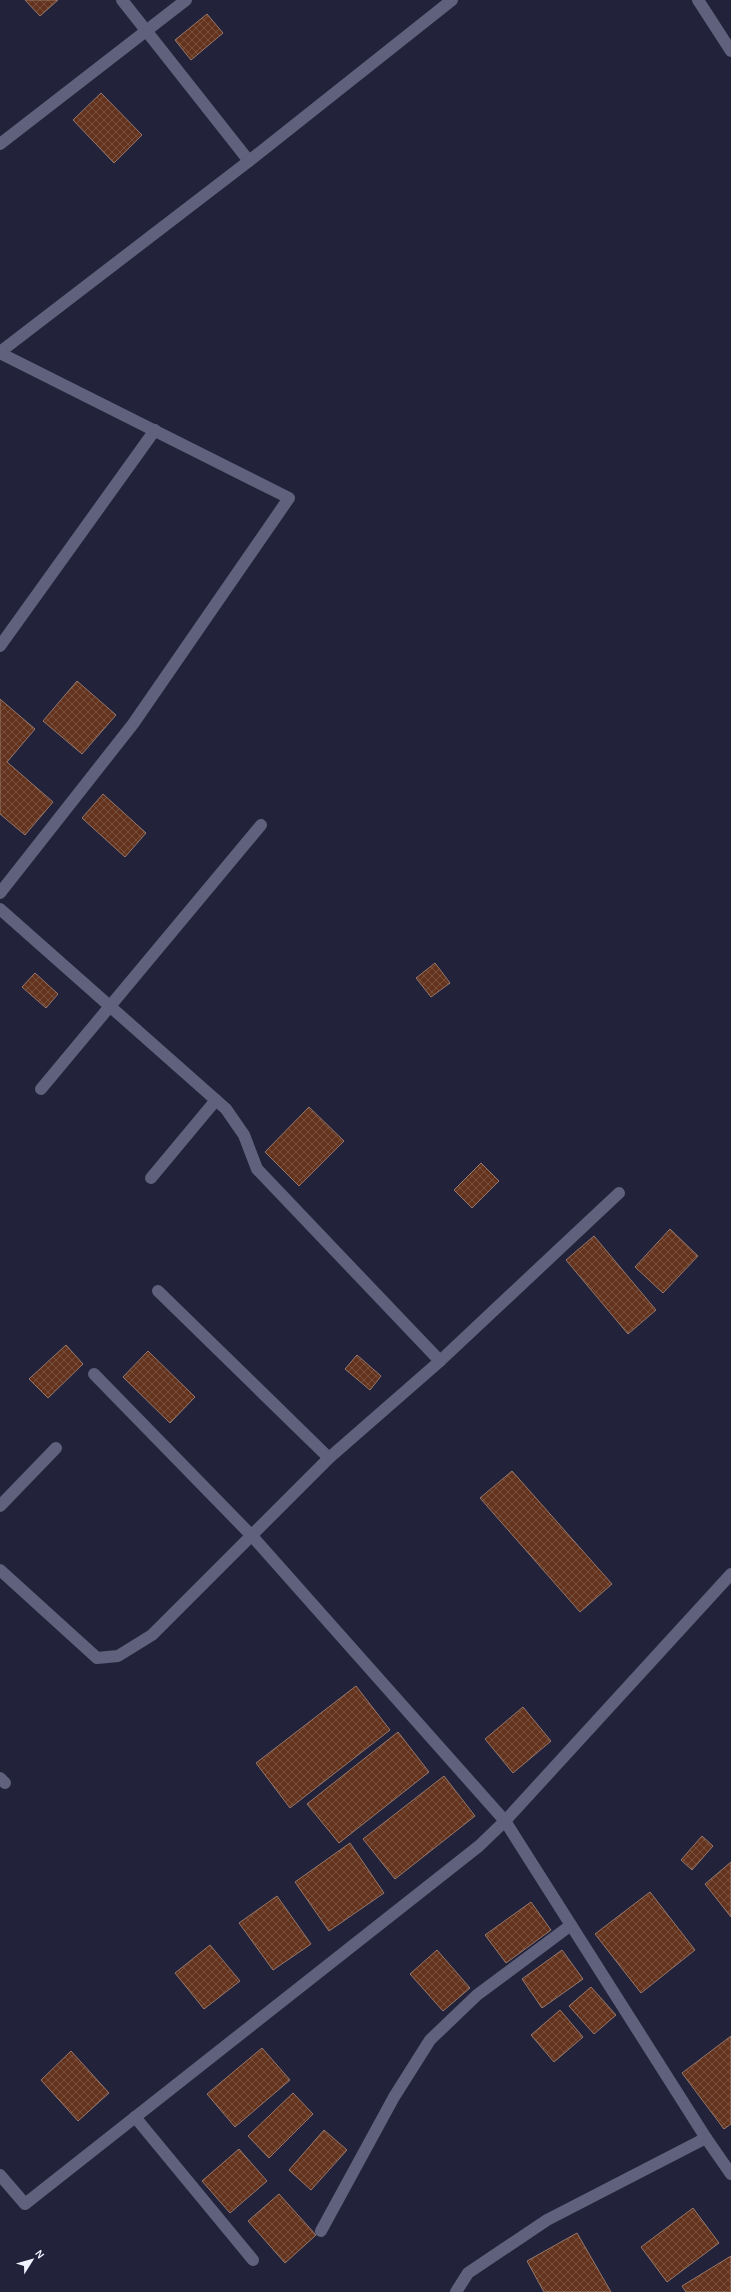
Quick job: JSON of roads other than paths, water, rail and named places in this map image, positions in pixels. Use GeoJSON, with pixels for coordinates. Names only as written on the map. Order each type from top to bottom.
{"type":"FeatureCollection","features":[{"type":"Feature","properties":{"kind":"street"},"geometry":{"type":"LineString","coordinates":[[122,0],[249,161]]}},
{"type":"Feature","properties":{"kind":"street"},"geometry":{"type":"LineString","coordinates":[[0,144],[186,0]]}},
{"type":"Feature","properties":{"kind":"street"},"geometry":{"type":"LineString","coordinates":[[0,893],[133,724],[289,498],[0,353],[249,161],[452,0]]}},
{"type":"Feature","properties":{"kind":"street"},"geometry":{"type":"LineString","coordinates":[[698,0],[731,51]]}},
{"type":"Feature","properties":{"kind":"street"},"geometry":{"type":"LineString","coordinates":[[0,646],[155,430]]}},
{"type":"Feature","properties":{"kind":"street"},"geometry":{"type":"LineString","coordinates":[[41,1089],[261,825]]}},
{"type":"Feature","properties":{"kind":"street"},"geometry":{"type":"LineString","coordinates":[[0,909],[226,1109],[244,1135],[257,1169],[440,1361]]}},
{"type":"Feature","properties":{"kind":"street"},"geometry":{"type":"LineString","coordinates":[[151,1178],[216,1100]]}},
{"type":"Feature","properties":{"kind":"street"},"geometry":{"type":"LineString","coordinates":[[0,1570],[97,1658],[118,1656],[152,1635],[329,1458],[440,1361],[619,1193]]}},
{"type":"Feature","properties":{"kind":"street"},"geometry":{"type":"LineString","coordinates":[[158,1292],[329,1458]]}},
{"type":"Feature","properties":{"kind":"street"},"geometry":{"type":"LineString","coordinates":[[94,1374],[252,1536],[505,1821],[706,2138],[731,2174]]}},
{"type":"Feature","properties":{"kind":"street"},"geometry":{"type":"LineString","coordinates":[[0,1506],[56,1448]]}},
{"type":"Feature","properties":{"kind":"street"},"geometry":{"type":"LineString","coordinates":[[0,2175],[25,2204],[479,1846],[505,1821],[731,1574]]}},
{"type":"Feature","properties":{"kind":"street"},"geometry":{"type":"LineString","coordinates":[[321,2231],[394,2097],[430,2040],[477,1995],[572,1925]]}},
{"type":"Feature","properties":{"kind":"street"},"geometry":{"type":"LineString","coordinates":[[134,2117],[253,2260]]}},
{"type":"Feature","properties":{"kind":"street"},"geometry":{"type":"LineString","coordinates":[[456,2292],[468,2273],[547,2220],[706,2138]]}}]}
